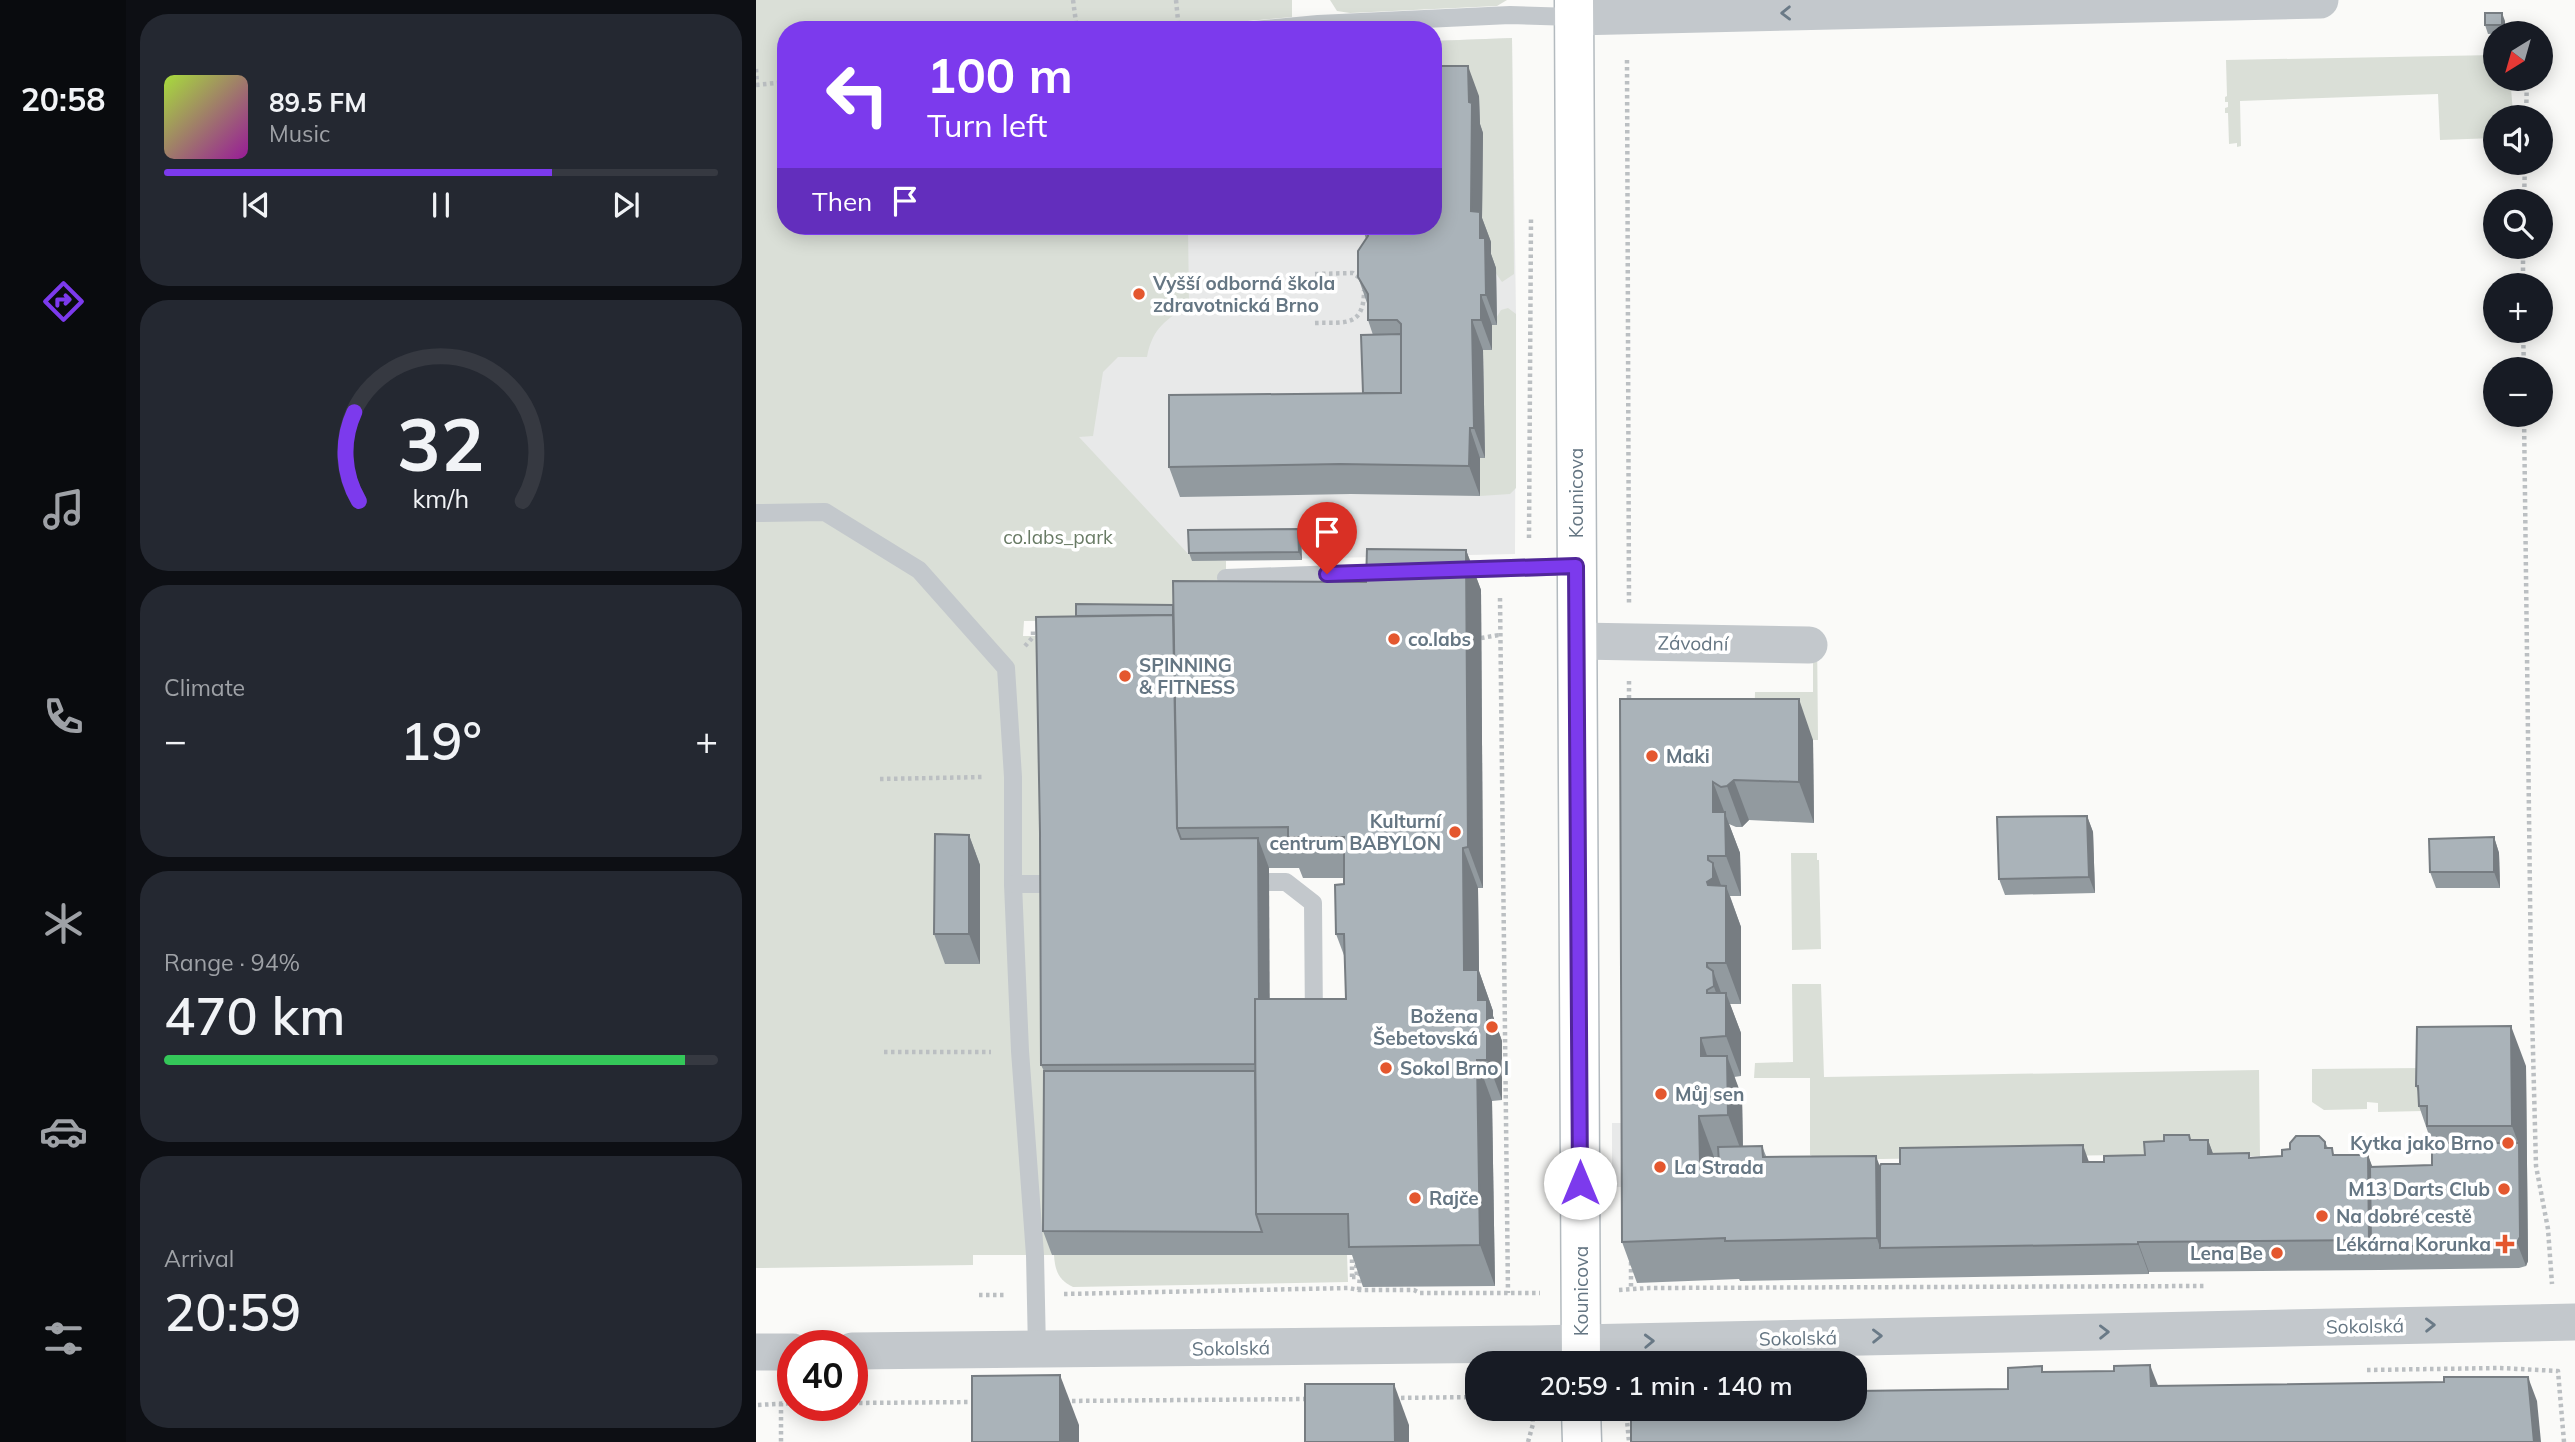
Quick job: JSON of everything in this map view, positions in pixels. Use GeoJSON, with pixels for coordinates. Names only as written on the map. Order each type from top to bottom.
{"type":"FeatureCollection","features":[{"type":"Feature","properties":{"kind":"street"},"geometry":{"type":"LineString","coordinates":[[1574,8],[2320,0]]}},
{"type":"Feature","properties":{"kind":"street","name":"Kounicova"},"geometry":{"type":"LineString","coordinates":[[1574,8],[1581,1351]]}},
{"type":"Feature","properties":{"kind":"street","name":"Závodní"},"geometry":{"type":"LineString","coordinates":[[1578,641],[1809,645]]}},
{"type":"Feature","properties":{"kind":"street","name":"Sokolská"},"geometry":{"type":"LineString","coordinates":[[1645,1351],[2575,1322]]}},
{"type":"Feature","properties":{"kind":"street","name":"Sokolská"},"geometry":{"type":"LineString","coordinates":[[868,1351],[1465,1352]]}},
{"type":"Feature","properties":{"kind":"street"},"geometry":{"type":"LineString","coordinates":[[756,1352],[777,1352]]}},
{"type":"Feature","properties":{"kind":"street"},"geometry":{"type":"LineString","coordinates":[[1581,1421],[1582,1442]]}},
{"type":"Feature","properties":{"kind":"lane"},"geometry":{"type":"LineString","coordinates":[[1382,21],[1510,15],[1574,8]]}},
{"type":"Feature","properties":{"kind":"lane"},"geometry":{"type":"LineString","coordinates":[[756,513],[825,512],[919,570],[1006,668],[1013,777],[1013,884],[1020,1051],[1035,1255],[1037,1350]]}},
{"type":"Feature","properties":{"kind":"lane"},"geometry":{"type":"LineString","coordinates":[[1436,570],[1576,566]]}},
{"type":"Feature","properties":{"kind":"lane"},"geometry":{"type":"LineString","coordinates":[[1226,578],[1409,571]]}},
{"type":"Feature","properties":{"kind":"lane"},"geometry":{"type":"LineString","coordinates":[[1269,882],[1286,882],[1313,902],[1314,1023]]}},
{"type":"Feature","properties":{"kind":"lane"},"geometry":{"type":"LineString","coordinates":[[1013,884],[1051,884]]}},
{"type":"Feature","properties":{"kind":"path"},"geometry":{"type":"LineString","coordinates":[[1073,0],[1076,21]]}},
{"type":"Feature","properties":{"kind":"path"},"geometry":{"type":"LineString","coordinates":[[1176,0],[1178,21]]}},
{"type":"Feature","properties":{"kind":"path"},"geometry":{"type":"LineString","coordinates":[[756,69],[757,85],[777,83]]}},
{"type":"Feature","properties":{"kind":"path"},"geometry":{"type":"LineString","coordinates":[[1508,1293],[1499,635],[1500,599],[1529,567],[1531,212]]}},
{"type":"Feature","properties":{"kind":"path"},"geometry":{"type":"LineString","coordinates":[[1315,274],[1353,273],[1364,283],[1366,294],[1360,316],[1354,320],[1315,323]]}},
{"type":"Feature","properties":{"kind":"path"},"geometry":{"type":"LineString","coordinates":[[2524,427],[2536,1166],[2548,1229],[2552,1286]]}},
{"type":"Feature","properties":{"kind":"path"},"geometry":{"type":"LineString","coordinates":[[1033,636],[1033,631],[1046,631]]}},
{"type":"Feature","properties":{"kind":"path"},"geometry":{"type":"LineString","coordinates":[[1481,638],[1499,635]]}},
{"type":"Feature","properties":{"kind":"path"},"geometry":{"type":"LineString","coordinates":[[880,779],[1013,777]]}},
{"type":"Feature","properties":{"kind":"path"},"geometry":{"type":"LineString","coordinates":[[884,1052],[1020,1051]]}},
{"type":"Feature","properties":{"kind":"path"},"geometry":{"type":"LineString","coordinates":[[1356,1255],[1356,1266],[1357,1277],[1352,1277],[1352,1258],[1360,1259],[1359,1290]]}},
{"type":"Feature","properties":{"kind":"path"},"geometry":{"type":"LineString","coordinates":[[1631,1289],[2218,1286]]}},
{"type":"Feature","properties":{"kind":"path"},"geometry":{"type":"LineString","coordinates":[[979,1295],[1334,1288],[1414,1290],[1420,1293],[1530,1293]]}},
{"type":"Feature","properties":{"kind":"path"},"geometry":{"type":"LineString","coordinates":[[2560,1392],[2564,1442]]}},
{"type":"Feature","properties":{"kind":"path"},"geometry":{"type":"LineString","coordinates":[[1394,1398],[1465,1397]]}},
{"type":"Feature","properties":{"kind":"path"},"geometry":{"type":"LineString","coordinates":[[1060,1401],[1310,1399]]}},
{"type":"Feature","properties":{"kind":"path"},"geometry":{"type":"LineString","coordinates":[[868,1403],[977,1402]]}},
{"type":"Feature","properties":{"kind":"path"},"geometry":{"type":"LineString","coordinates":[[758,1405],[777,1404]]}},
{"type":"Feature","properties":{"kind":"path"},"geometry":{"type":"LineString","coordinates":[[781,1421],[781,1442]]}},
{"type":"Feature","properties":{"kind":"path"},"geometry":{"type":"LineString","coordinates":[[1528,1442],[1533,1421]]}},
{"type":"Feature","properties":{"kind":"path"},"geometry":{"type":"LineString","coordinates":[[1627,1421],[1629,1442]]}},
{"type":"Feature","properties":{"kind":"shaded area","name":"Vyšší odborná škola zdravotnická Brno"},"geometry":{"type":"Polygon","coordinates":[[[1512,38],[1516,314],[1515,554],[1192,561],[797,235],[1442,235],[1442,41],[1512,38]]]}},
{"type":"Feature","properties":{"kind":"shaded area"},"geometry":{"type":"Polygon","coordinates":[[[1612,1123],[1625,1123],[1625,1187],[1612,1187],[1612,1123]]]}},
{"type":"Feature","properties":{"kind":"green space","name":"co.labs_park"},"geometry":{"type":"Polygon","coordinates":[[[756,0],[1292,0],[1292,17],[1248,21],[777,21],[777,235],[1188,235],[1189,303],[1157,331],[1147,357],[1118,357],[1103,372],[1093,436],[1079,437],[1192,558],[1226,561],[1226,578],[1177,620],[1024,621],[1023,636],[1046,636],[1052,1255],[973,1255],[973,1265],[756,1268],[756,0]]]}},
{"type":"Feature","properties":{"kind":"green space"},"geometry":{"type":"Polygon","coordinates":[[[1330,0],[1507,0],[1497,6],[1350,13],[1337,11],[1330,0]]]}},
{"type":"Feature","properties":{"kind":"green space"},"geometry":{"type":"Polygon","coordinates":[[[1512,38],[1514,274],[1502,282],[1485,248],[1482,229],[1480,209],[1483,133],[1480,132],[1479,97],[1442,96],[1442,41],[1512,38]]]}},
{"type":"Feature","properties":{"kind":"green space"},"geometry":{"type":"Polygon","coordinates":[[[2483,55],[2483,91],[2511,91],[2512,105],[2483,105],[2483,138],[2440,140],[2438,94],[2240,101],[2241,146],[2237,147],[2237,143],[2229,144],[2228,113],[2225,113],[2225,108],[2228,107],[2228,102],[2225,102],[2226,60],[2483,55]]]}},
{"type":"Feature","properties":{"kind":"green space"},"geometry":{"type":"Polygon","coordinates":[[[1508,308],[1516,314],[1516,488],[1510,494],[1480,496],[1480,458],[1485,457],[1483,350],[1492,350],[1492,325],[1501,310],[1508,308]]]}},
{"type":"Feature","properties":{"kind":"green space"},"geometry":{"type":"Polygon","coordinates":[[[1813,632],[1817,633],[1818,740],[1754,739],[1755,692],[1813,692],[1813,632]]]}},
{"type":"Feature","properties":{"kind":"green space"},"geometry":{"type":"Polygon","coordinates":[[[1791,853],[1817,853],[1821,949],[1792,950],[1791,853]]]}},
{"type":"Feature","properties":{"kind":"green space"},"geometry":{"type":"Polygon","coordinates":[[[1792,984],[1821,984],[1824,1077],[2259,1070],[2260,1156],[2115,1155],[1821,1160],[1810,1155],[1810,1078],[1754,1078],[1755,1063],[1793,1062],[1792,984]]]}},
{"type":"Feature","properties":{"kind":"green space"},"geometry":{"type":"Polygon","coordinates":[[[2422,1068],[2423,1111],[2378,1112],[2378,1103],[2367,1102],[2367,1109],[2324,1110],[2312,1102],[2312,1069],[2422,1068]]]}},
{"type":"Feature","properties":{"kind":"green space"},"geometry":{"type":"Polygon","coordinates":[[[1347,1254],[1348,1282],[1073,1287],[1058,1274],[1054,1255],[1347,1254]]]}},
{"type":"Feature","properties":{"kind":"building"},"geometry":{"type":"Polygon","coordinates":[[[2485,13],[2502,13],[2502,21],[2485,21],[2485,13]]]}},
{"type":"Feature","properties":{"kind":"building"},"geometry":{"type":"Polygon","coordinates":[[[1442,66],[1468,66],[1469,102],[1472,103],[1471,211],[1480,212],[1480,238],[1485,238],[1486,295],[1481,295],[1481,320],[1472,320],[1474,428],[1470,428],[1469,466],[1340,464],[1169,467],[1169,395],[1401,393],[1401,324],[1397,320],[1368,320],[1368,294],[1358,277],[1358,251],[1368,236],[1442,235],[1442,66]]]}},
{"type":"Feature","properties":{"kind":"building"},"geometry":{"type":"Polygon","coordinates":[[[1401,334],[1401,393],[1363,393],[1361,335],[1401,334]]]}},
{"type":"Feature","properties":{"kind":"building"},"geometry":{"type":"Polygon","coordinates":[[[1298,529],[1299,552],[1189,553],[1188,530],[1298,529]]]}},
{"type":"Feature","properties":{"kind":"building"},"geometry":{"type":"Polygon","coordinates":[[[1367,549],[1466,550],[1468,847],[1463,848],[1464,970],[1478,970],[1478,1000],[1487,1000],[1487,1060],[1477,1060],[1480,1245],[1349,1247],[1348,1214],[1256,1214],[1255,999],[1346,999],[1344,934],[1336,934],[1335,885],[1344,884],[1344,837],[1288,837],[1288,827],[1177,828],[1173,581],[1366,582],[1367,549]]]}},
{"type":"Feature","properties":{"kind":"building"},"geometry":{"type":"Polygon","coordinates":[[[1076,604],[1173,605],[1173,615],[1076,616],[1076,604]]]}},
{"type":"Feature","properties":{"kind":"building"},"geometry":{"type":"Polygon","coordinates":[[[1173,615],[1177,828],[1181,839],[1258,838],[1259,999],[1255,999],[1255,1064],[1041,1065],[1036,617],[1173,615]]]}},
{"type":"Feature","properties":{"kind":"building"},"geometry":{"type":"Polygon","coordinates":[[[1620,699],[1799,699],[1799,782],[1734,780],[1721,787],[1713,782],[1713,812],[1725,812],[1726,856],[1708,856],[1708,860],[1713,863],[1713,878],[1707,882],[1708,885],[1726,886],[1726,963],[1707,963],[1707,967],[1713,971],[1714,986],[1707,990],[1707,993],[1726,993],[1726,1036],[1701,1038],[1701,1056],[1727,1056],[1728,1115],[1699,1116],[1700,1162],[1719,1163],[1718,1147],[1762,1146],[1763,1157],[1876,1156],[1877,1238],[1725,1241],[1725,1238],[1622,1242],[1620,699]]]}},
{"type":"Feature","properties":{"kind":"building"},"geometry":{"type":"Polygon","coordinates":[[[2087,816],[2089,877],[1999,879],[1997,817],[2087,816]]]}},
{"type":"Feature","properties":{"kind":"building"},"geometry":{"type":"Polygon","coordinates":[[[935,834],[969,835],[969,934],[934,934],[935,834]]]}},
{"type":"Feature","properties":{"kind":"building"},"geometry":{"type":"Polygon","coordinates":[[[2494,837],[2494,872],[2430,872],[2429,839],[2494,837]]]}},
{"type":"Feature","properties":{"kind":"building"},"geometry":{"type":"Polygon","coordinates":[[[2511,1026],[2512,1126],[2427,1126],[2427,1106],[2419,1106],[2416,1086],[2417,1027],[2511,1026]]]}},
{"type":"Feature","properties":{"kind":"building"},"geometry":{"type":"Polygon","coordinates":[[[1044,1071],[1255,1071],[1256,1214],[1262,1232],[1043,1231],[1044,1071]]]}},
{"type":"Feature","properties":{"kind":"building"},"geometry":{"type":"Polygon","coordinates":[[[2164,1135],[2189,1135],[2190,1140],[2208,1140],[2208,1154],[2249,1153],[2249,1158],[2282,1156],[2282,1150],[2290,1149],[2290,1143],[2296,1136],[2319,1136],[2325,1142],[2325,1148],[2332,1148],[2333,1155],[2368,1155],[2369,1240],[1880,1248],[1880,1166],[1900,1164],[1900,1148],[2083,1145],[2083,1162],[2104,1162],[2104,1156],[2145,1155],[2144,1142],[2164,1141],[2164,1135]]]}},
{"type":"Feature","properties":{"kind":"building"},"geometry":{"type":"Polygon","coordinates":[[[2432,1143],[2519,1143],[2520,1237],[2517,1243],[2371,1247],[2370,1167],[2432,1165],[2432,1143]]]}},
{"type":"Feature","properties":{"kind":"building"},"geometry":{"type":"Polygon","coordinates":[[[2150,1365],[2151,1386],[2444,1382],[2444,1377],[2528,1377],[2534,1442],[1631,1442],[1631,1421],[1867,1421],[1867,1391],[2008,1389],[2008,1368],[2042,1366],[2042,1372],[2114,1371],[2114,1366],[2150,1365]]]}},
{"type":"Feature","properties":{"kind":"building"},"geometry":{"type":"Polygon","coordinates":[[[1060,1375],[1060,1442],[972,1442],[972,1376],[1060,1375]]]}},
{"type":"Feature","properties":{"kind":"building"},"geometry":{"type":"Polygon","coordinates":[[[1305,1384],[1394,1384],[1395,1442],[1305,1442],[1305,1384]]]}},
{"type":"Feature","properties":{"kind":"place","name":"Vyšší odborná škola zdravotnická Brno"},"geometry":{"type":"Point","coordinates":[1139,294]}},
{"type":"Feature","properties":{"kind":"place","name":"co.labs"},"geometry":{"type":"Point","coordinates":[1394,639]}},
{"type":"Feature","properties":{"kind":"place","name":"SPINNING & FITNESS"},"geometry":{"type":"Point","coordinates":[1125,676]}},
{"type":"Feature","properties":{"kind":"place","name":"Maki"},"geometry":{"type":"Point","coordinates":[1652,756]}},
{"type":"Feature","properties":{"kind":"place","name":"Kulturní centrum BABYLON"},"geometry":{"type":"Point","coordinates":[1455,832]}},
{"type":"Feature","properties":{"kind":"place","name":"Božena Šebetovská"},"geometry":{"type":"Point","coordinates":[1492,1027]}},
{"type":"Feature","properties":{"kind":"place","name":"Sokol Brno I"},"geometry":{"type":"Point","coordinates":[1386,1068]}},
{"type":"Feature","properties":{"kind":"place","name":"Můj sen"},"geometry":{"type":"Point","coordinates":[1661,1094]}},
{"type":"Feature","properties":{"kind":"place","name":"Kytka jako Brno"},"geometry":{"type":"Point","coordinates":[2508,1143]}},
{"type":"Feature","properties":{"kind":"place","name":"La Strada"},"geometry":{"type":"Point","coordinates":[1660,1167]}},
{"type":"Feature","properties":{"kind":"place","name":"M13 Darts Club"},"geometry":{"type":"Point","coordinates":[2504,1189]}},
{"type":"Feature","properties":{"kind":"place","name":"Rajče"},"geometry":{"type":"Point","coordinates":[1415,1198]}},
{"type":"Feature","properties":{"kind":"place","name":"Na dobré cestě"},"geometry":{"type":"Point","coordinates":[2322,1216]}},
{"type":"Feature","properties":{"kind":"place","name":"Lékárna Korunka"},"geometry":{"type":"Point","coordinates":[2505,1244]}},
{"type":"Feature","properties":{"kind":"place","name":"Lena Be"},"geometry":{"type":"Point","coordinates":[2277,1253]}},
{"type":"Feature","properties":{"kind":"route"},"geometry":{"type":"LineString","coordinates":[[1327,574],[1576,566],[1580,1183]]}}]}
